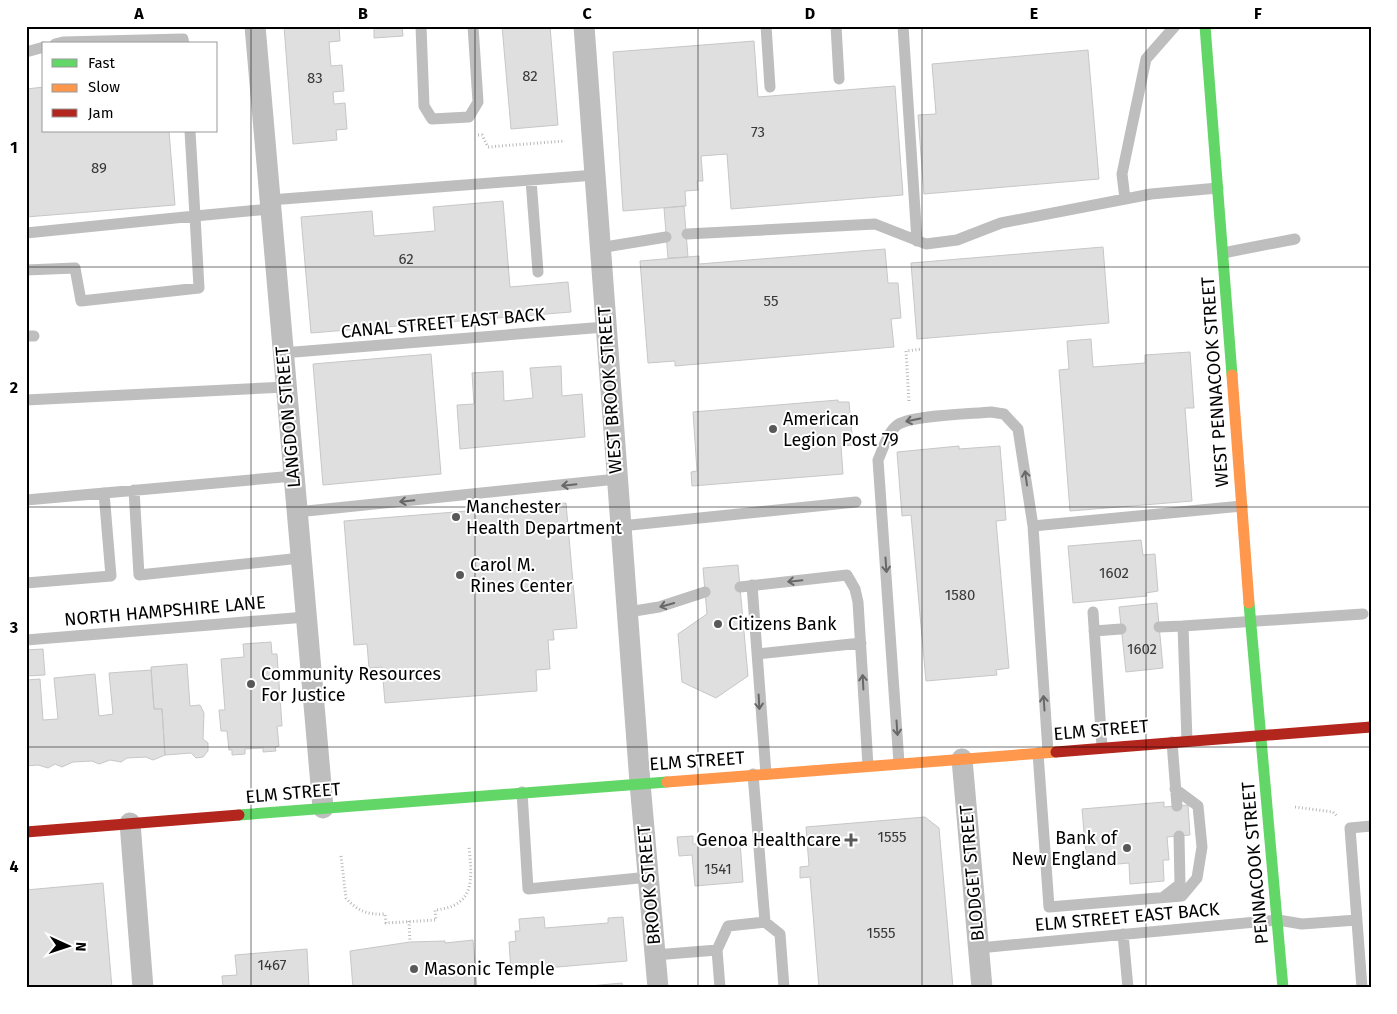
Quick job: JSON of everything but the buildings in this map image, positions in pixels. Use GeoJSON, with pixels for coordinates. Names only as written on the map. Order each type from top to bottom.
{"type":"FeatureCollection","features":[{"type":"Feature","properties":{"kind":"main road","name":"WEST PENNACOOK STREET"},"geometry":{"type":"LineString","coordinates":[[1205,26],[1250,621],[1262,735]]}},
{"type":"Feature","properties":{"kind":"main road","name":"ELM STREET"},"geometry":{"type":"LineString","coordinates":[[26,832],[1371,727]]}},
{"type":"Feature","properties":{"kind":"main road","name":"PENNACOOK STREET"},"geometry":{"type":"LineString","coordinates":[[1262,735],[1283,988]]}},
{"type":"Feature","properties":{"kind":"street","name":"LANGDON STREET"},"geometry":{"type":"LineString","coordinates":[[255,26],[323,808]]}},
{"type":"Feature","properties":{"kind":"street","name":"WEST BROOK STREET"},"geometry":{"type":"LineString","coordinates":[[584,26],[640,783]]}},
{"type":"Feature","properties":{"kind":"street","name":"BLODGET STREET"},"geometry":{"type":"LineString","coordinates":[[962,758],[982,988]]}},
{"type":"Feature","properties":{"kind":"street","name":"BROOK STREET"},"geometry":{"type":"LineString","coordinates":[[640,783],[658,988]]}},
{"type":"Feature","properties":{"kind":"street"},"geometry":{"type":"LineString","coordinates":[[130,824],[143,988]]}},
{"type":"Feature","properties":{"kind":"lane"},"geometry":{"type":"LineString","coordinates":[[420,26],[424,106],[432,120],[469,117],[478,102],[473,26]]}},
{"type":"Feature","properties":{"kind":"lane"},"geometry":{"type":"LineString","coordinates":[[766,26],[770,87]]}},
{"type":"Feature","properties":{"kind":"lane"},"geometry":{"type":"LineString","coordinates":[[836,26],[839,79]]}},
{"type":"Feature","properties":{"kind":"lane"},"geometry":{"type":"LineString","coordinates":[[902,26],[918,241]]}},
{"type":"Feature","properties":{"kind":"lane"},"geometry":{"type":"LineString","coordinates":[[1125,199],[1122,174],[1146,58],[1175,26]]}},
{"type":"Feature","properties":{"kind":"lane"},"geometry":{"type":"LineString","coordinates":[[63,42],[183,39],[184,42]]}},
{"type":"Feature","properties":{"kind":"lane"},"geometry":{"type":"LineString","coordinates":[[26,52],[42,48]]}},
{"type":"Feature","properties":{"kind":"lane"},"geometry":{"type":"LineString","coordinates":[[26,270],[75,268],[81,300],[199,288],[190,132]]}},
{"type":"Feature","properties":{"kind":"lane"},"geometry":{"type":"LineString","coordinates":[[26,234],[195,216],[270,205],[595,175]]}},
{"type":"Feature","properties":{"kind":"lane"},"geometry":{"type":"LineString","coordinates":[[531,180],[538,272]]}},
{"type":"Feature","properties":{"kind":"lane"},"geometry":{"type":"LineString","coordinates":[[687,234],[875,224],[926,244],[957,240],[1001,223],[1151,194],[1218,188]]}},
{"type":"Feature","properties":{"kind":"lane"},"geometry":{"type":"LineString","coordinates":[[600,248],[666,237]]}},
{"type":"Feature","properties":{"kind":"lane"},"geometry":{"type":"LineString","coordinates":[[1223,252],[1295,239]]}},
{"type":"Feature","properties":{"kind":"lane","name":"CANAL STREET EAST BACK"},"geometry":{"type":"LineString","coordinates":[[282,353],[605,327]]}},
{"type":"Feature","properties":{"kind":"lane"},"geometry":{"type":"LineString","coordinates":[[26,400],[286,387]]}},
{"type":"Feature","properties":{"kind":"lane"},"geometry":{"type":"LineString","coordinates":[[899,763],[878,460],[896,425],[910,419],[991,412],[1004,414],[1018,429],[1032,526],[1049,907],[1160,900],[1182,896],[1197,878],[1202,847],[1198,806],[1175,789]]}},
{"type":"Feature","properties":{"kind":"lane"},"geometry":{"type":"LineString","coordinates":[[26,500],[294,476]]}},
{"type":"Feature","properties":{"kind":"lane"},"geometry":{"type":"LineString","coordinates":[[297,512],[617,480]]}},
{"type":"Feature","properties":{"kind":"lane"},"geometry":{"type":"LineString","coordinates":[[134,490],[139,574],[301,558]]}},
{"type":"Feature","properties":{"kind":"lane"},"geometry":{"type":"LineString","coordinates":[[26,583],[111,576],[104,493]]}},
{"type":"Feature","properties":{"kind":"lane"},"geometry":{"type":"LineString","coordinates":[[621,526],[856,502]]}},
{"type":"Feature","properties":{"kind":"lane"},"geometry":{"type":"LineString","coordinates":[[1032,526],[1242,506]]}},
{"type":"Feature","properties":{"kind":"lane"},"geometry":{"type":"LineString","coordinates":[[740,587],[847,575],[855,589],[858,602],[868,766]]}},
{"type":"Feature","properties":{"kind":"lane"},"geometry":{"type":"LineString","coordinates":[[752,585],[766,774]]}},
{"type":"Feature","properties":{"kind":"lane"},"geometry":{"type":"LineString","coordinates":[[628,612],[659,607],[705,592]]}},
{"type":"Feature","properties":{"kind":"lane"},"geometry":{"type":"LineString","coordinates":[[1093,612],[1102,747]]}},
{"type":"Feature","properties":{"kind":"lane"},"geometry":{"type":"LineString","coordinates":[[1159,627],[1363,614]]}},
{"type":"Feature","properties":{"kind":"lane","name":"NORTH HAMPSHIRE LANE"},"geometry":{"type":"LineString","coordinates":[[26,640],[306,617]]}},
{"type":"Feature","properties":{"kind":"lane"},"geometry":{"type":"LineString","coordinates":[[1183,626],[1188,740]]}},
{"type":"Feature","properties":{"kind":"lane"},"geometry":{"type":"LineString","coordinates":[[1094,631],[1121,630]]}},
{"type":"Feature","properties":{"kind":"lane"},"geometry":{"type":"LineString","coordinates":[[757,654],[861,643]]}},
{"type":"Feature","properties":{"kind":"lane"},"geometry":{"type":"LineString","coordinates":[[1172,742],[1177,806]]}},
{"type":"Feature","properties":{"kind":"lane"},"geometry":{"type":"LineString","coordinates":[[753,774],[765,922]]}},
{"type":"Feature","properties":{"kind":"lane"},"geometry":{"type":"LineString","coordinates":[[522,792],[528,888],[649,877]]}},
{"type":"Feature","properties":{"kind":"lane"},"geometry":{"type":"LineString","coordinates":[[1362,988],[1350,828],[1371,826]]}},
{"type":"Feature","properties":{"kind":"lane"},"geometry":{"type":"LineString","coordinates":[[1160,900],[1180,884],[1180,836]]}},
{"type":"Feature","properties":{"kind":"lane","name":"ELM STREET EAST BACK"},"geometry":{"type":"LineString","coordinates":[[979,948],[1278,920],[1302,924],[1356,920]]}},
{"type":"Feature","properties":{"kind":"lane"},"geometry":{"type":"LineString","coordinates":[[720,988],[717,950],[728,926],[765,922],[780,934],[784,988]]}},
{"type":"Feature","properties":{"kind":"lane"},"geometry":{"type":"LineString","coordinates":[[1123,934],[1128,988]]}},
{"type":"Feature","properties":{"kind":"lane"},"geometry":{"type":"LineString","coordinates":[[655,955],[717,950]]}},
{"type":"Feature","properties":{"kind":"path"},"geometry":{"type":"LineString","coordinates":[[472,135],[482,135],[488,147],[564,141]]}},
{"type":"Feature","properties":{"kind":"path"},"geometry":{"type":"LineString","coordinates":[[908,386],[906,351],[922,349]]}},
{"type":"Feature","properties":{"kind":"path"},"geometry":{"type":"LineString","coordinates":[[1289,807],[1332,812],[1350,828]]}},
{"type":"Feature","properties":{"kind":"path"},"geometry":{"type":"LineString","coordinates":[[341,856],[346,898],[352,906],[361,912],[385,914],[386,923],[436,920],[435,910],[454,906],[469,892],[472,879],[469,847]]}},
{"type":"Feature","properties":{"kind":"path"},"geometry":{"type":"LineString","coordinates":[[409,921],[410,942]]}},
{"type":"Feature","properties":{"kind":"traffic: fast"},"geometry":{"type":"LineString","coordinates":[[1205,26],[1232,375]]}},
{"type":"Feature","properties":{"kind":"traffic: fast"},"geometry":{"type":"LineString","coordinates":[[1249,603],[1283,988]]}},
{"type":"Feature","properties":{"kind":"traffic: fast"},"geometry":{"type":"LineString","coordinates":[[239,815],[667,782]]}},
{"type":"Feature","properties":{"kind":"traffic: slow"},"geometry":{"type":"LineString","coordinates":[[1232,375],[1249,603]]}},
{"type":"Feature","properties":{"kind":"traffic: slow"},"geometry":{"type":"LineString","coordinates":[[667,782],[1056,752]]}},
{"type":"Feature","properties":{"kind":"traffic: jam"},"geometry":{"type":"LineString","coordinates":[[1056,752],[1371,727]]}},
{"type":"Feature","properties":{"kind":"traffic: jam"},"geometry":{"type":"LineString","coordinates":[[26,832],[239,815]]}},
{"type":"Feature","properties":{"kind":"place","name":"American Legion Post 79"},"geometry":{"type":"Point","coordinates":[773,429]}},
{"type":"Feature","properties":{"kind":"place","name":"Manchester Health Department"},"geometry":{"type":"Point","coordinates":[456,517]}},
{"type":"Feature","properties":{"kind":"place","name":"Carol M. Rines Center"},"geometry":{"type":"Point","coordinates":[460,575]}},
{"type":"Feature","properties":{"kind":"place","name":"Citizens Bank"},"geometry":{"type":"Point","coordinates":[718,624]}},
{"type":"Feature","properties":{"kind":"place","name":"Community Resources For Justice"},"geometry":{"type":"Point","coordinates":[251,684]}},
{"type":"Feature","properties":{"kind":"place","name":"Genoa Healthcare"},"geometry":{"type":"Point","coordinates":[851,840]}},
{"type":"Feature","properties":{"kind":"place","name":"Bank of New England"},"geometry":{"type":"Point","coordinates":[1127,848]}},
{"type":"Feature","properties":{"kind":"place","name":"Masonic Temple"},"geometry":{"type":"Point","coordinates":[414,969]}}]}
